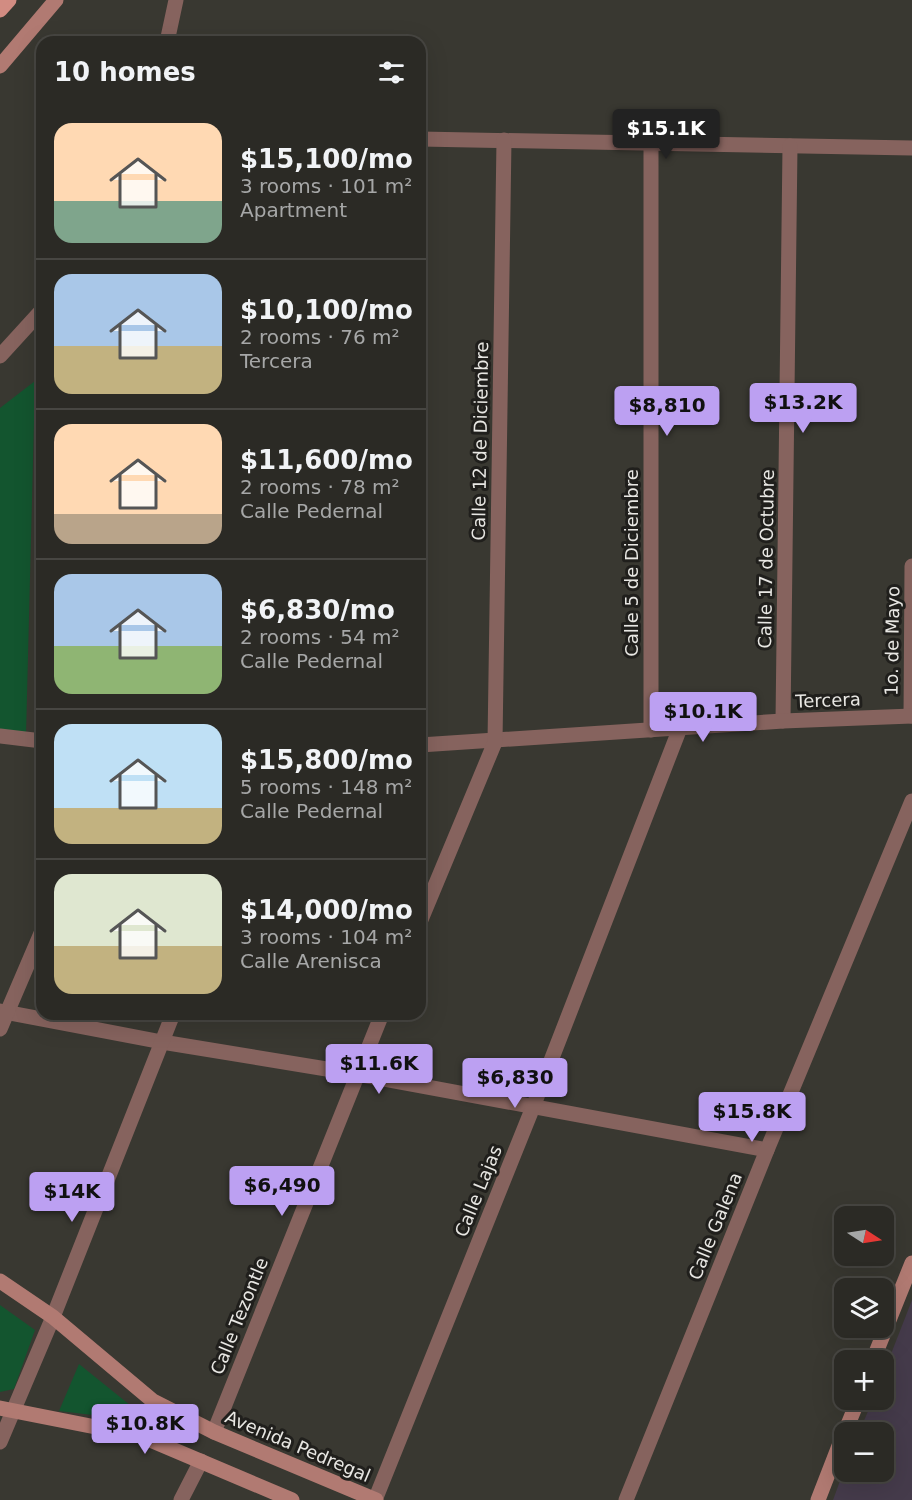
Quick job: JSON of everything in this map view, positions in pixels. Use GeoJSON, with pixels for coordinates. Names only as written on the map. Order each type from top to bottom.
{"type":"FeatureCollection","features":[{"type":"Feature","properties":{"kind":"main road"},"geometry":{"type":"LineString","coordinates":[[0,10],[9,0]]}},
{"type":"Feature","properties":{"kind":"street"},"geometry":{"type":"LineString","coordinates":[[0,66],[56,0]]}},
{"type":"Feature","properties":{"kind":"street"},"geometry":{"type":"LineString","coordinates":[[168,36],[176,0]]}},
{"type":"Feature","properties":{"kind":"street"},"geometry":{"type":"LineString","coordinates":[[426,139],[912,148]]}},
{"type":"Feature","properties":{"kind":"street","name":"Calle 12 de Diciembre"},"geometry":{"type":"LineString","coordinates":[[495,741],[504,140]]}},
{"type":"Feature","properties":{"kind":"street","name":"Calle 5 de Diciembre"},"geometry":{"type":"LineString","coordinates":[[651,143],[651,730]]}},
{"type":"Feature","properties":{"kind":"street","name":"Calle 17 de Octubre"},"geometry":{"type":"LineString","coordinates":[[783,721],[790,146]]}},
{"type":"Feature","properties":{"kind":"street"},"geometry":{"type":"LineString","coordinates":[[0,356],[36,317]]}},
{"type":"Feature","properties":{"kind":"street","name":"1o. de Mayo"},"geometry":{"type":"LineString","coordinates":[[911,716],[912,566]]}},
{"type":"Feature","properties":{"kind":"street","name":"Tercera"},"geometry":{"type":"LineString","coordinates":[[426,745],[783,721],[911,716]]}},
{"type":"Feature","properties":{"kind":"street","name":"Calle Lajas"},"geometry":{"type":"LineString","coordinates":[[376,1500],[533,1107],[680,728]]}},
{"type":"Feature","properties":{"kind":"street"},"geometry":{"type":"LineString","coordinates":[[0,736],[36,740]]}},
{"type":"Feature","properties":{"kind":"street"},"geometry":{"type":"LineString","coordinates":[[426,908],[495,741]]}},
{"type":"Feature","properties":{"kind":"street","name":"Calle Galena"},"geometry":{"type":"LineString","coordinates":[[626,1500],[767,1150],[912,801]]}},
{"type":"Feature","properties":{"kind":"street"},"geometry":{"type":"LineString","coordinates":[[0,1029],[3,1012],[36,943]]}},
{"type":"Feature","properties":{"kind":"street"},"geometry":{"type":"LineString","coordinates":[[3,1012],[36,1018]]}},
{"type":"Feature","properties":{"kind":"street"},"geometry":{"type":"LineString","coordinates":[[45,1020],[357,1074],[767,1150]]}},
{"type":"Feature","properties":{"kind":"street"},"geometry":{"type":"LineString","coordinates":[[0,1442],[6,1410],[53,1317],[171,1020]]}},
{"type":"Feature","properties":{"kind":"street","name":"Calle Tezontle"},"geometry":{"type":"LineString","coordinates":[[214,1432],[380,1020]]}},
{"type":"Feature","properties":{"kind":"street"},"geometry":{"type":"LineString","coordinates":[[877,1350],[912,1263]]}},
{"type":"Feature","properties":{"kind":"street","name":"Avenida Pedregal"},"geometry":{"type":"LineString","coordinates":[[0,1281],[53,1317],[153,1401],[214,1432],[376,1500]]}},
{"type":"Feature","properties":{"kind":"street"},"geometry":{"type":"LineString","coordinates":[[6,1410],[141,1436],[292,1500]]}},
{"type":"Feature","properties":{"kind":"street"},"geometry":{"type":"LineString","coordinates":[[818,1500],[834,1460]]}},
{"type":"Feature","properties":{"kind":"street"},"geometry":{"type":"LineString","coordinates":[[181,1500],[201,1461]]}},
{"type":"Feature","properties":{"kind":"shaded area"},"geometry":{"type":"Polygon","coordinates":[[[912,1300],[912,1500],[833,1500],[840,1482],[894,1482],[894,1422],[863,1422],[869,1410],[894,1410],[893,1350],[912,1300]]]}},
{"type":"Feature","properties":{"kind":"green space"},"geometry":{"type":"Polygon","coordinates":[[[35,381],[26,735],[0,731],[0,408],[35,381]]]}},
{"type":"Feature","properties":{"kind":"green space"},"geometry":{"type":"Polygon","coordinates":[[[0,1305],[35,1330],[14,1389],[0,1392],[0,1305]]]}},
{"type":"Feature","properties":{"kind":"green space"},"geometry":{"type":"Polygon","coordinates":[[[79,1364],[151,1422],[59,1411],[79,1364]]]}}]}
